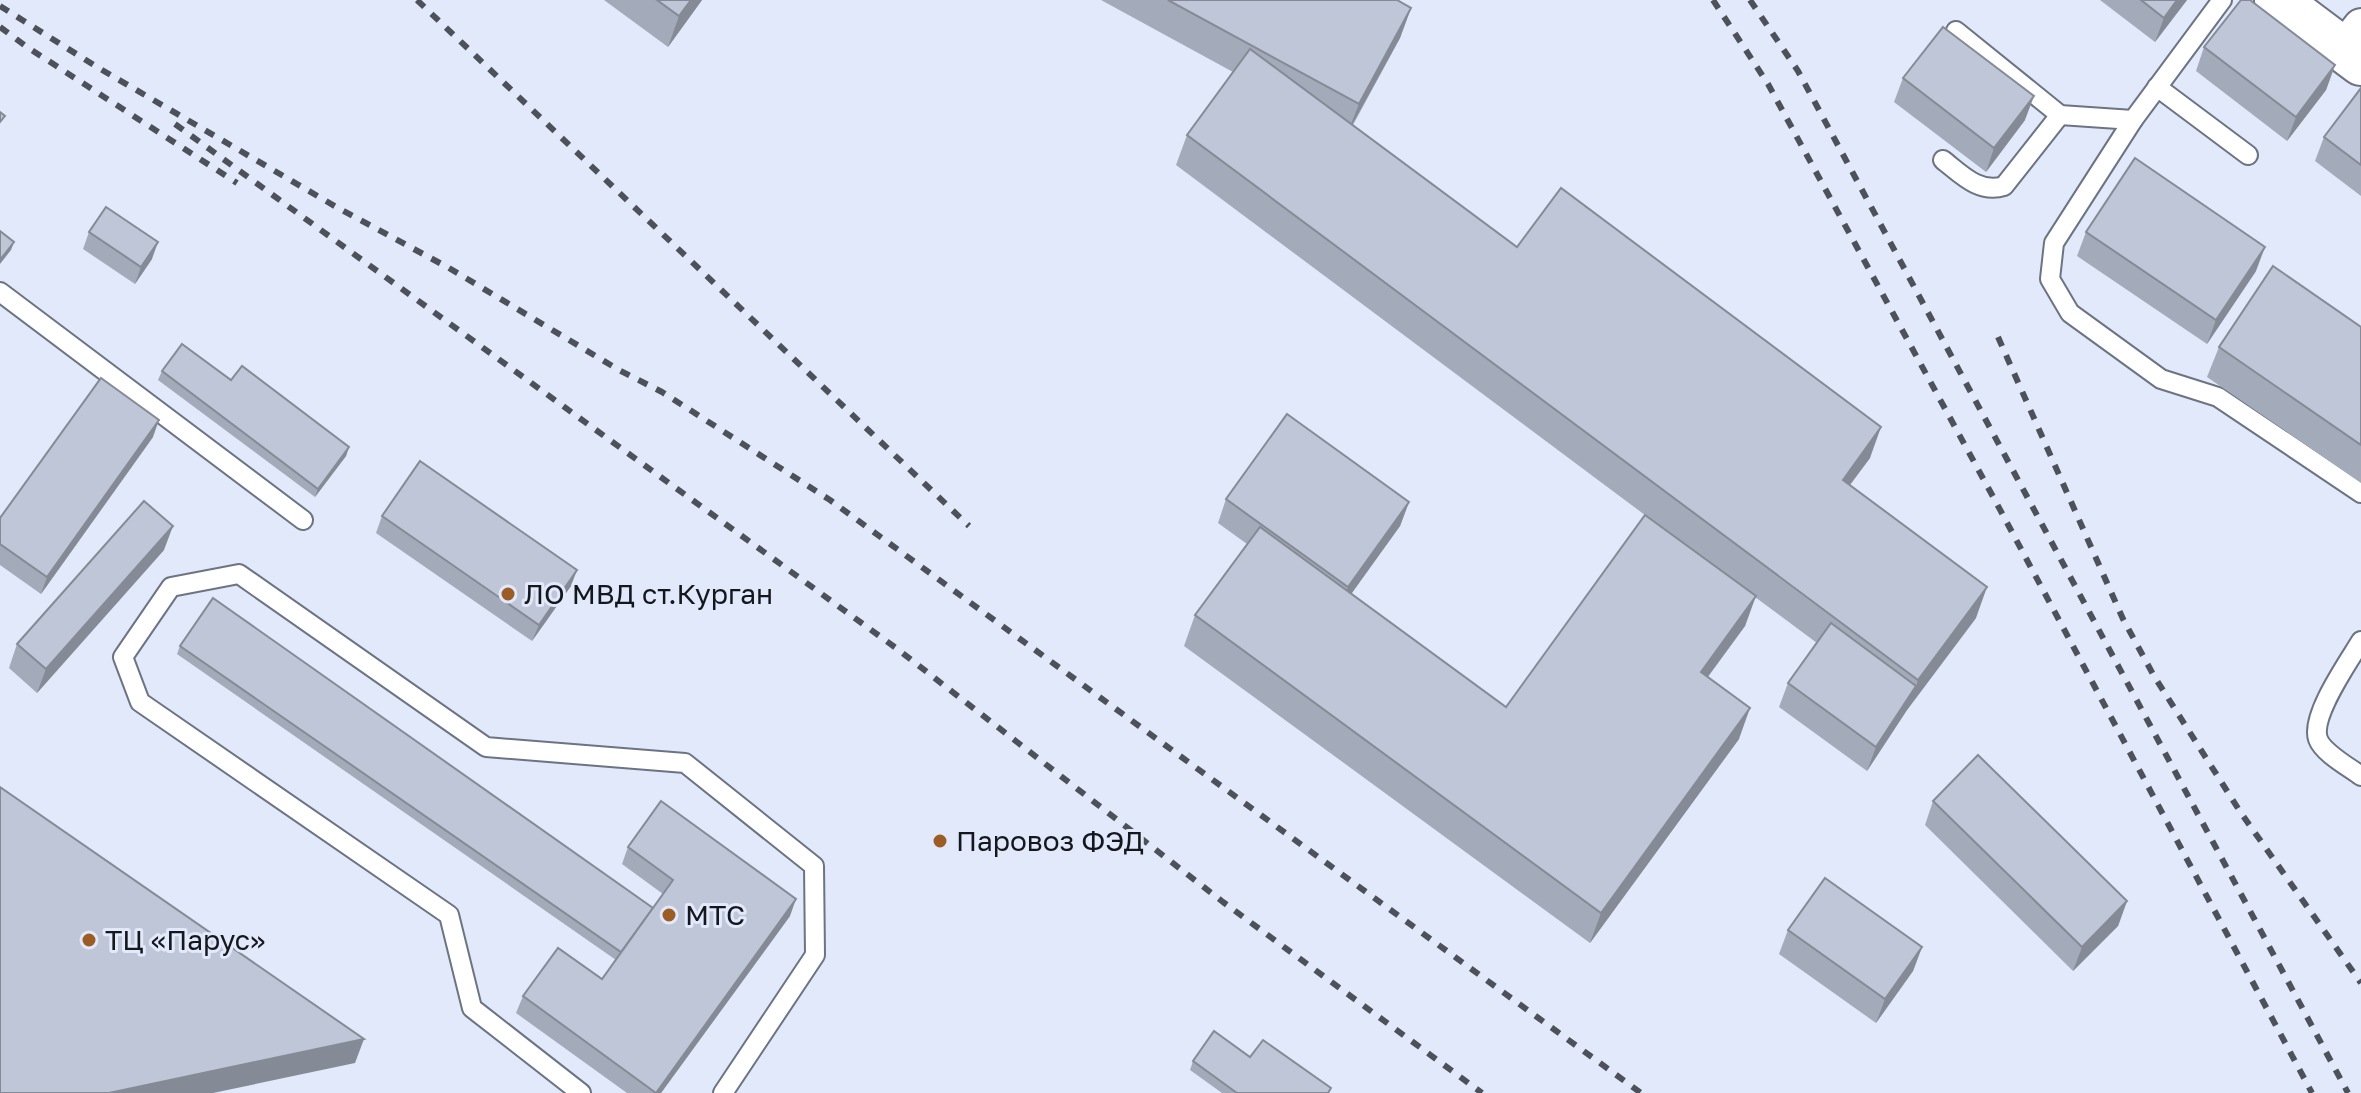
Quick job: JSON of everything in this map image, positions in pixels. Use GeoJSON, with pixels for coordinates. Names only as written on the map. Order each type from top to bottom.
{"type":"FeatureCollection","features":[{"type":"Feature","properties":{"kind":"main road"},"geometry":{"type":"LineString","coordinates":[[2277,0],[2355,46]]}},
{"type":"Feature","properties":{"kind":"lane"},"geometry":{"type":"LineString","coordinates":[[2222,0],[2133,120],[2054,243],[2050,279],[2070,313],[2161,379],[2218,397],[2361,493]]}},
{"type":"Feature","properties":{"kind":"lane"},"geometry":{"type":"LineString","coordinates":[[1956,31],[2060,115],[2133,120]]}},
{"type":"Feature","properties":{"kind":"lane"},"geometry":{"type":"LineString","coordinates":[[2157,87],[2248,155]]}},
{"type":"Feature","properties":{"kind":"lane"},"geometry":{"type":"LineString","coordinates":[[1943,160],[1977,186],[1993,190],[2004,186],[2060,115]]}},
{"type":"Feature","properties":{"kind":"lane"},"geometry":{"type":"LineString","coordinates":[[0,292],[303,520]]}},
{"type":"Feature","properties":{"kind":"lane"},"geometry":{"type":"LineString","coordinates":[[581,1093],[472,1008],[449,915],[140,702],[123,657],[171,587],[239,574],[486,747],[685,763],[814,866],[815,955],[723,1093]]}},
{"type":"Feature","properties":{"kind":"lane"},"geometry":{"type":"LineString","coordinates":[[2361,641],[2317,722],[2318,740],[2332,756],[2361,776]]}},
{"type":"Feature","properties":{"kind":"building"},"geometry":{"type":"Polygon","coordinates":[[[657,0],[691,0],[679,16],[657,0]]]}},
{"type":"Feature","properties":{"kind":"building"},"geometry":{"type":"Polygon","coordinates":[[[1168,0],[1397,0],[1411,8],[1359,104],[1168,0]]]}},
{"type":"Feature","properties":{"kind":"building"},"geometry":{"type":"Polygon","coordinates":[[[2141,0],[2177,0],[2164,18],[2141,0]]]}},
{"type":"Feature","properties":{"kind":"building"},"geometry":{"type":"Polygon","coordinates":[[[2241,0],[2250,0],[2335,65],[2296,117],[2204,47],[2241,0]]]}},
{"type":"Feature","properties":{"kind":"building"},"geometry":{"type":"Polygon","coordinates":[[[1943,27],[2034,96],[1994,148],[1903,78],[1943,27]]]}},
{"type":"Feature","properties":{"kind":"building"},"geometry":{"type":"Polygon","coordinates":[[[1250,49],[1517,247],[1561,188],[1881,427],[1843,480],[1987,587],[1918,680],[1187,135],[1250,49]]]}},
{"type":"Feature","properties":{"kind":"building"},"geometry":{"type":"Polygon","coordinates":[[[2361,88],[2361,165],[2324,137],[2361,88]]]}},
{"type":"Feature","properties":{"kind":"building"},"geometry":{"type":"Polygon","coordinates":[[[2135,158],[2265,247],[2216,320],[2086,232],[2135,158]]]}},
{"type":"Feature","properties":{"kind":"building"},"geometry":{"type":"Polygon","coordinates":[[[106,207],[158,242],[141,267],[89,232],[106,207]]]}},
{"type":"Feature","properties":{"kind":"building"},"geometry":{"type":"Polygon","coordinates":[[[0,231],[14,242],[0,260],[0,231]]]}},
{"type":"Feature","properties":{"kind":"building"},"geometry":{"type":"Polygon","coordinates":[[[2273,266],[2361,327],[2361,445],[2219,347],[2273,266]]]}},
{"type":"Feature","properties":{"kind":"building"},"geometry":{"type":"Polygon","coordinates":[[[182,344],[231,380],[242,366],[349,447],[318,489],[162,371],[182,344]]]}},
{"type":"Feature","properties":{"kind":"building"},"geometry":{"type":"Polygon","coordinates":[[[101,378],[159,420],[47,577],[0,544],[0,518],[101,378]]]}},
{"type":"Feature","properties":{"kind":"building"},"geometry":{"type":"Polygon","coordinates":[[[1287,414],[1409,502],[1348,587],[1226,499],[1287,414]]]}},
{"type":"Feature","properties":{"kind":"building","name":"ЛО МВД ст.Курган"},"geometry":{"type":"Polygon","coordinates":[[[420,461],[577,570],[539,625],[382,516],[420,461]]]}},
{"type":"Feature","properties":{"kind":"building"},"geometry":{"type":"Polygon","coordinates":[[[144,501],[173,526],[46,669],[17,644],[144,501]]]}},
{"type":"Feature","properties":{"kind":"building"},"geometry":{"type":"Polygon","coordinates":[[[1645,515],[1756,596],[1701,672],[1750,708],[1601,913],[1195,615],[1260,527],[1506,707],[1645,515]]]}},
{"type":"Feature","properties":{"kind":"building"},"geometry":{"type":"Polygon","coordinates":[[[213,598],[653,908],[621,952],[180,646],[213,598]]]}},
{"type":"Feature","properties":{"kind":"building"},"geometry":{"type":"Polygon","coordinates":[[[1831,623],[1916,686],[1876,747],[1788,683],[1831,623]]]}},
{"type":"Feature","properties":{"kind":"building"},"geometry":{"type":"Polygon","coordinates":[[[1978,755],[2127,901],[2082,947],[1933,801],[1978,755]]]}},
{"type":"Feature","properties":{"kind":"building","name":"ТЦ «Парус»"},"geometry":{"type":"Polygon","coordinates":[[[0,787],[364,1039],[109,1093],[0,1093],[0,787]]]}},
{"type":"Feature","properties":{"kind":"building"},"geometry":{"type":"Polygon","coordinates":[[[661,801],[796,899],[656,1093],[523,996],[558,948],[602,979],[673,880],[628,847],[661,801]]]}},
{"type":"Feature","properties":{"kind":"building"},"geometry":{"type":"Polygon","coordinates":[[[1825,878],[1922,947],[1885,999],[1788,930],[1825,878]]]}},
{"type":"Feature","properties":{"kind":"building"},"geometry":{"type":"Polygon","coordinates":[[[1214,1031],[1250,1057],[1263,1040],[1331,1088],[1328,1093],[1237,1093],[1193,1061],[1214,1031]]]}},
{"type":"Feature","properties":{"kind":"railway"},"geometry":{"type":"LineString","coordinates":[[417,0],[969,526]]}},
{"type":"Feature","properties":{"kind":"railway"},"geometry":{"type":"LineString","coordinates":[[1713,0],[1768,84],[2312,1093]]}},
{"type":"Feature","properties":{"kind":"railway"},"geometry":{"type":"LineString","coordinates":[[1750,0],[1798,71],[2348,1093]]}},
{"type":"Feature","properties":{"kind":"railway"},"geometry":{"type":"LineString","coordinates":[[0,6],[97,67],[338,208],[449,268],[619,370],[662,392],[830,500],[1641,1093]]}},
{"type":"Feature","properties":{"kind":"railway"},"geometry":{"type":"LineString","coordinates":[[0,27],[237,183]]}},
{"type":"Feature","properties":{"kind":"railway"},"geometry":{"type":"LineString","coordinates":[[175,124],[896,648],[1223,902],[1482,1093]]}},
{"type":"Feature","properties":{"kind":"railway"},"geometry":{"type":"LineString","coordinates":[[1998,337],[2123,619],[2154,676],[2241,813],[2361,983]]}},
{"type":"Feature","properties":{"kind":"place","name":"ЛО МВД ст.Курган"},"geometry":{"type":"Point","coordinates":[508,594]}},
{"type":"Feature","properties":{"kind":"place","name":"Паровоз ФЭД"},"geometry":{"type":"Point","coordinates":[940,841]}},
{"type":"Feature","properties":{"kind":"place","name":"МТС"},"geometry":{"type":"Point","coordinates":[669,915]}},
{"type":"Feature","properties":{"kind":"place","name":"ТЦ «Парус»"},"geometry":{"type":"Point","coordinates":[89,940]}}]}
